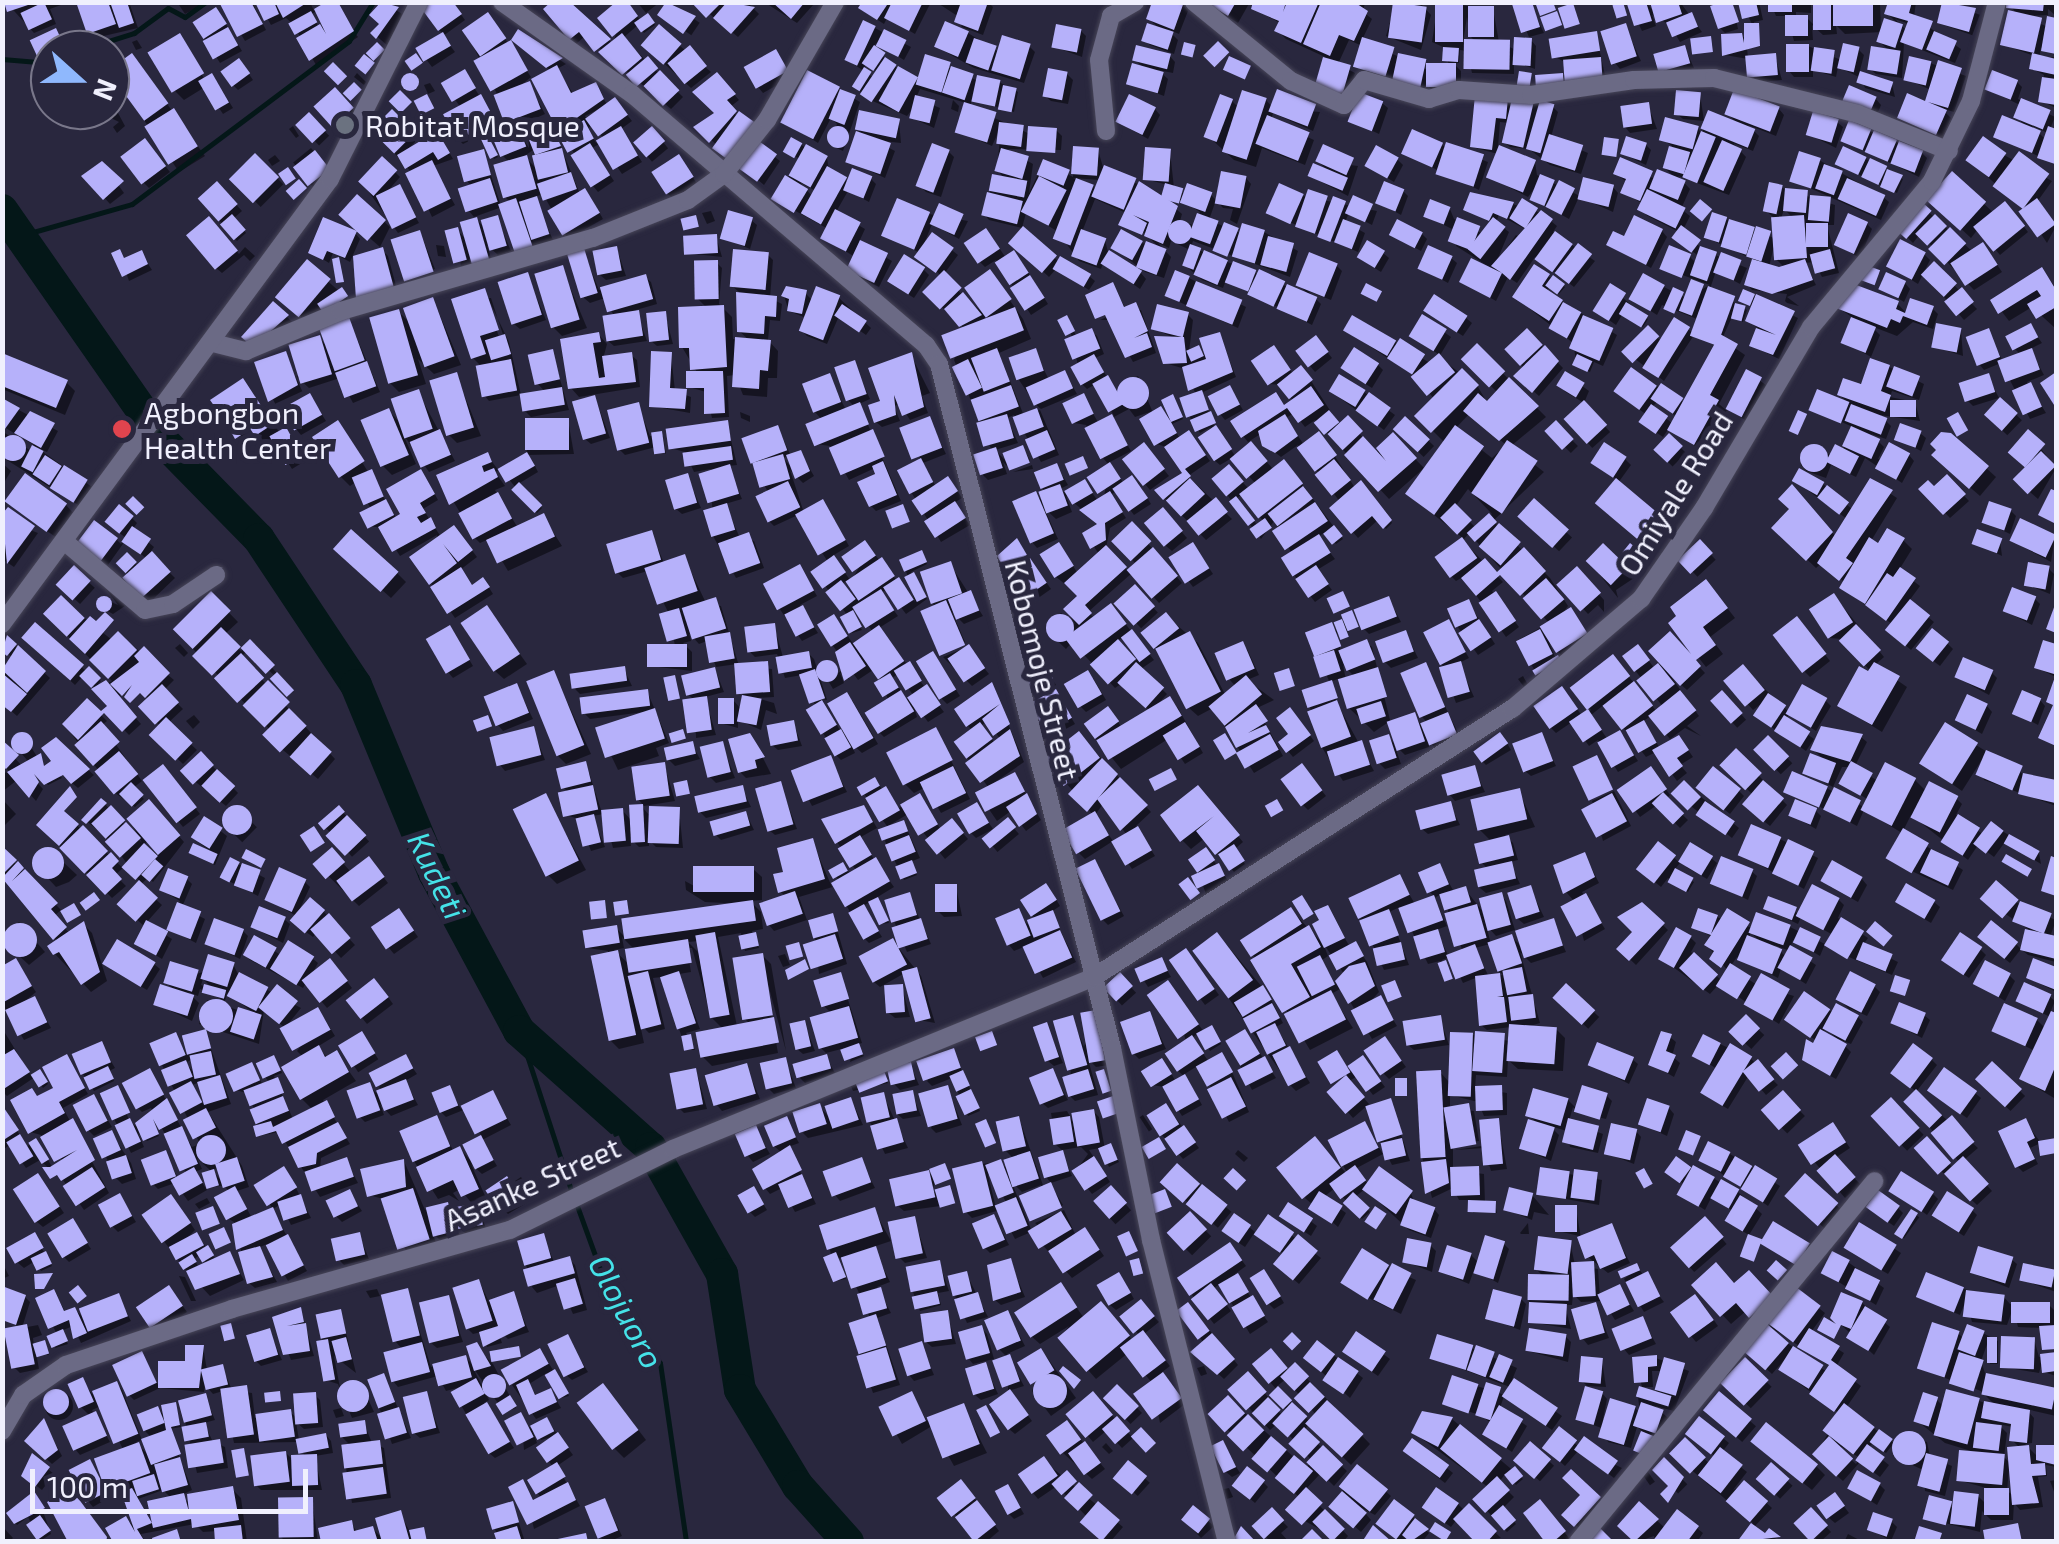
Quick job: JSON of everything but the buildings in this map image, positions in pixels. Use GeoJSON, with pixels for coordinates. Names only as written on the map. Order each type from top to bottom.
{"type":"FeatureCollection","features":[{"type":"Feature","properties":{"kind":"street"},"geometry":{"type":"LineString","coordinates":[[2,624],[193,373],[330,178],[419,2]]}},
{"type":"Feature","properties":{"kind":"street","name":"Kobomoje Street"},"geometry":{"type":"LineString","coordinates":[[502,2],[632,94],[926,346],[940,364],[1094,977],[1227,1542]]}},
{"type":"Feature","properties":{"kind":"street"},"geometry":{"type":"LineString","coordinates":[[214,343],[246,351],[437,278],[592,238],[688,200],[724,174],[767,120],[835,2]]}},
{"type":"Feature","properties":{"kind":"street"},"geometry":{"type":"LineString","coordinates":[[1106,131],[1099,60],[1111,16],[1135,2]]}},
{"type":"Feature","properties":{"kind":"street"},"geometry":{"type":"LineString","coordinates":[[1194,2],[1291,81],[1344,105],[1364,80],[1429,99],[1458,90],[1532,95],[1634,80],[1714,78],[1858,114],[1949,151]]}},
{"type":"Feature","properties":{"kind":"street","name":"Omiyale Road"},"geometry":{"type":"LineString","coordinates":[[1094,977],[1452,752],[1590,647],[1641,599],[1704,508],[1810,327],[1949,151],[1984,64],[1997,2]]}},
{"type":"Feature","properties":{"kind":"street"},"geometry":{"type":"LineString","coordinates":[[64,541],[145,610],[174,604],[216,575]]}},
{"type":"Feature","properties":{"kind":"street","name":"Asanke Street"},"geometry":{"type":"LineString","coordinates":[[2,1431],[23,1395],[66,1365],[232,1309],[437,1256],[510,1230],[561,1201],[673,1149],[1094,977]]}},
{"type":"Feature","properties":{"kind":"street"},"geometry":{"type":"LineString","coordinates":[[1578,1542],[1875,1180]]}},
{"type":"Feature","properties":{"kind":"waterway"},"geometry":{"type":"LineString","coordinates":[[130,34],[168,8],[185,17],[206,2]]}},
{"type":"Feature","properties":{"kind":"waterway"},"geometry":{"type":"LineString","coordinates":[[19,236],[132,204],[349,41],[373,2]]}},
{"type":"Feature","properties":{"kind":"waterway"},"geometry":{"type":"LineString","coordinates":[[2,59],[30,61]]}},
{"type":"Feature","properties":{"kind":"waterway","name":"Kudeti"},"geometry":{"type":"LineString","coordinates":[[2,210],[163,441],[259,539],[356,685],[434,873],[519,1031],[651,1148],[722,1274],[740,1390],[798,1486],[848,1542]]}},
{"type":"Feature","properties":{"kind":"waterway","name":"Olojuoro"},"geometry":{"type":"LineString","coordinates":[[519,1031],[572,1193]]}},
{"type":"Feature","properties":{"kind":"waterway","name":"Olojuoro"},"geometry":{"type":"LineString","coordinates":[[576,1203],[603,1277],[660,1363],[686,1542]]}},
{"type":"Feature","properties":{"kind":"place","name":"Robitat Mosque"},"geometry":{"type":"Point","coordinates":[345,125]}},
{"type":"Feature","properties":{"kind":"place","name":"Agbongbon Health Center"},"geometry":{"type":"Point","coordinates":[122,429]}}]}
